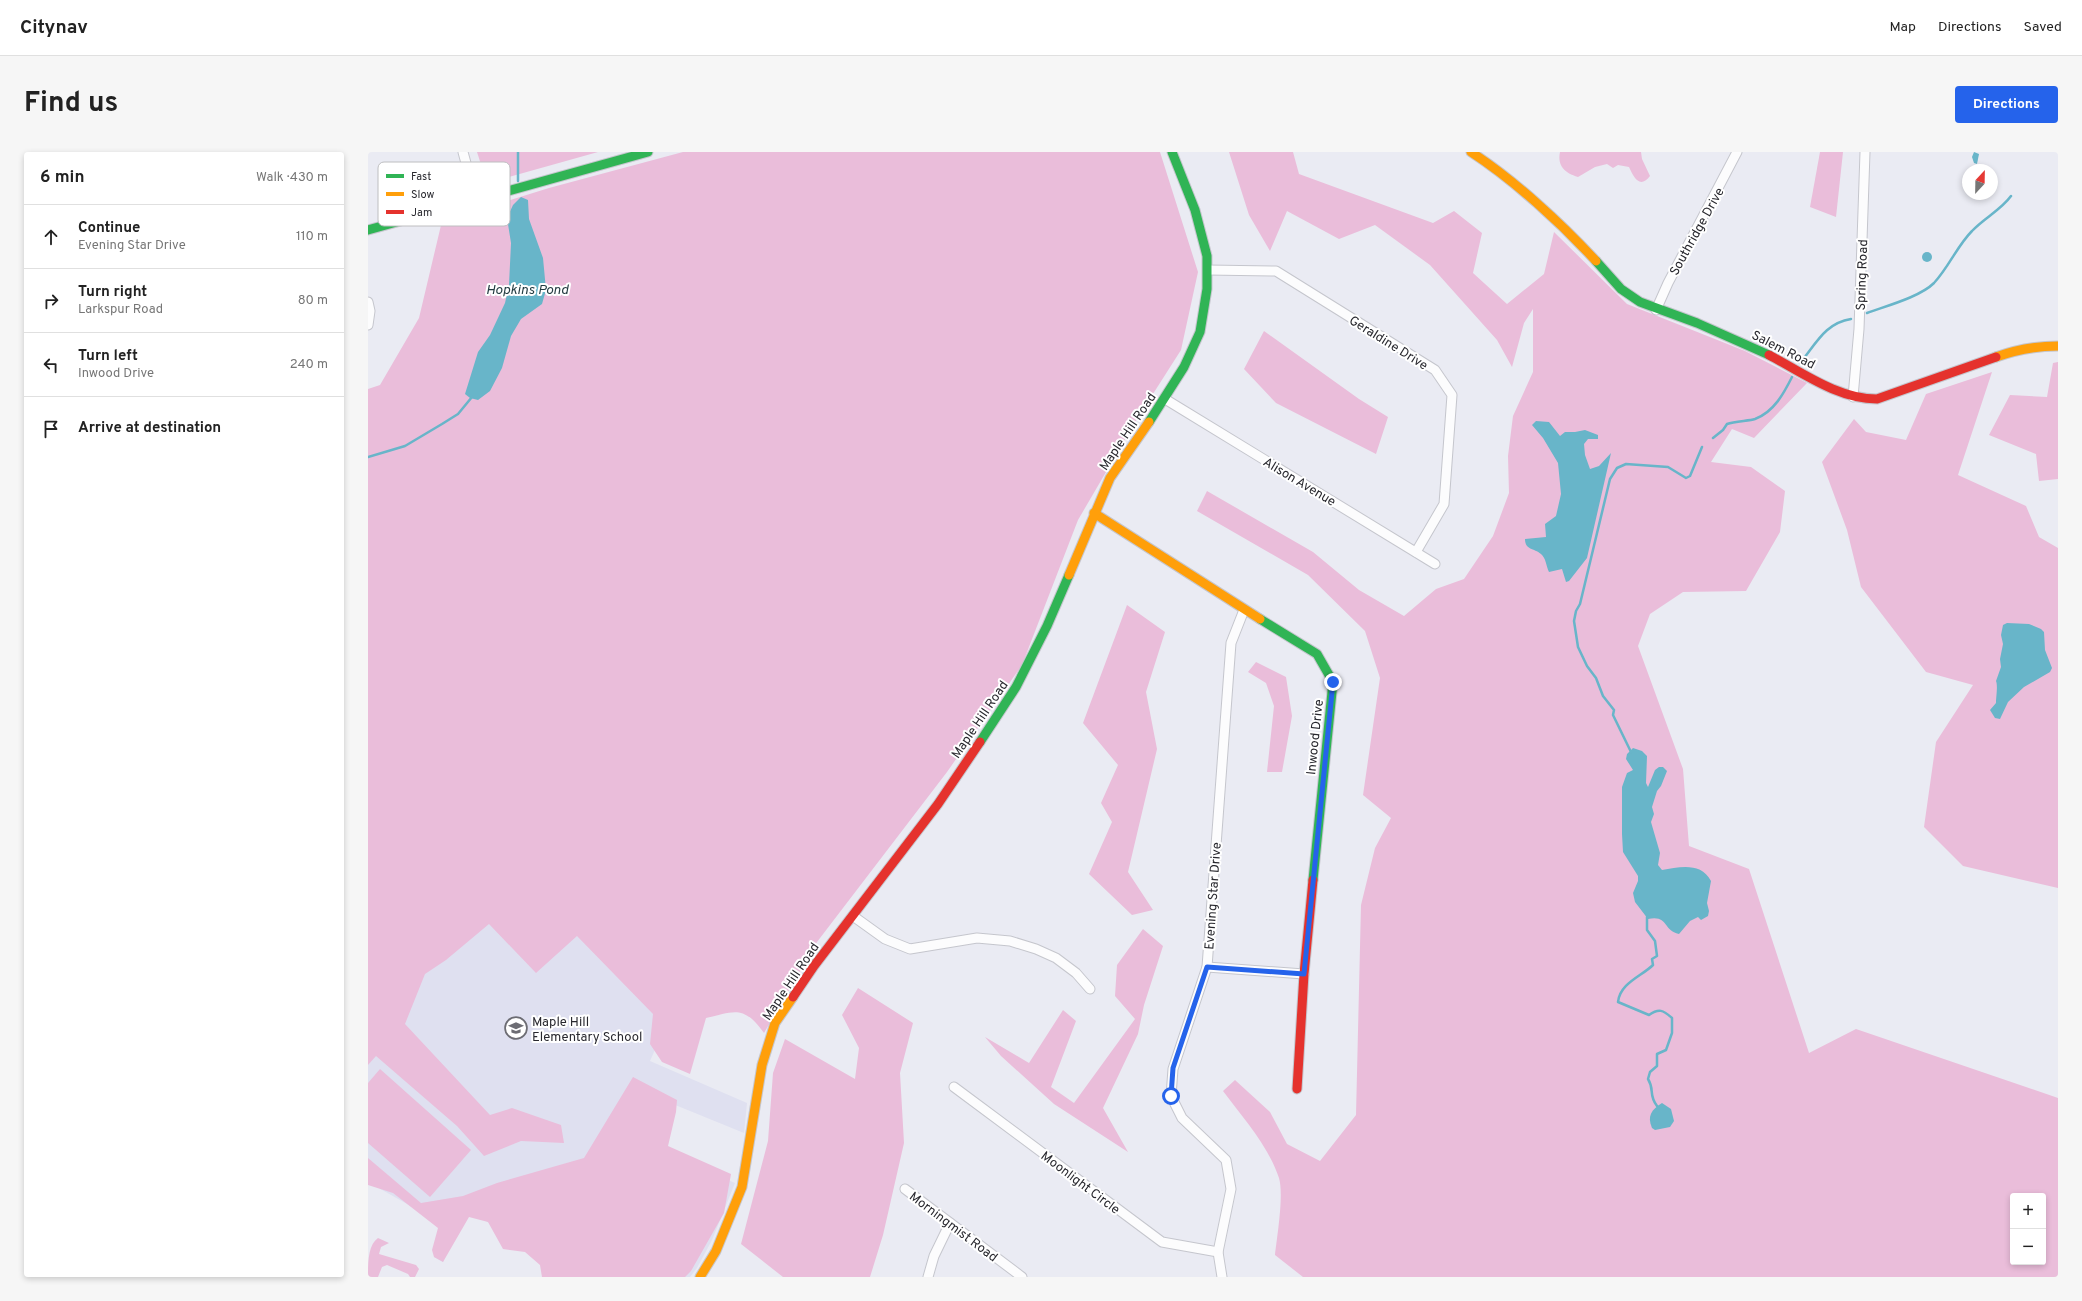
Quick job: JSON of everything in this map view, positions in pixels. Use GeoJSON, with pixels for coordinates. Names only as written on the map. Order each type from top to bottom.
{"type":"FeatureCollection","features":[{"type":"Feature","properties":{"kind":"street"},"geometry":{"type":"LineString","coordinates":[[463,152],[466,162]]}},
{"type":"Feature","properties":{"kind":"street"},"geometry":{"type":"LineString","coordinates":[[510,190],[635,154],[648,152]]}},
{"type":"Feature","properties":{"kind":"street","name":"Maple Hill Road"},"geometry":{"type":"LineString","coordinates":[[700,1277],[716,1250],[735,1208],[742,1187],[762,1065],[775,1023],[814,966],[938,804],[1016,687],[1047,626],[1110,478],[1165,398],[1184,367],[1200,332],[1205,306],[1208,270],[1204,241],[1195,210],[1172,152]]}},
{"type":"Feature","properties":{"kind":"street","name":"Salem Road"},"geometry":{"type":"LineString","coordinates":[[1471,152],[1506,177],[1582,246],[1621,289],[1640,302],[1656,310],[1697,323],[1759,350],[1822,384],[1853,397],[1877,399],[2019,349],[2034,346],[2058,346]]}},
{"type":"Feature","properties":{"kind":"street","name":"Southridge Drive"},"geometry":{"type":"LineString","coordinates":[[1656,310],[1668,283],[1738,152]]}},
{"type":"Feature","properties":{"kind":"street","name":"Spring Road"},"geometry":{"type":"LineString","coordinates":[[1853,397],[1860,308],[1865,152]]}},
{"type":"Feature","properties":{"kind":"street"},"geometry":{"type":"LineString","coordinates":[[368,230],[382,226]]}},
{"type":"Feature","properties":{"kind":"street","name":"Geraldine Drive"},"geometry":{"type":"LineString","coordinates":[[1208,270],[1276,271],[1435,370],[1452,395],[1444,504],[1416,552]]}},
{"type":"Feature","properties":{"kind":"street"},"geometry":{"type":"LineString","coordinates":[[368,302],[370,311],[368,325]]}},
{"type":"Feature","properties":{"kind":"street","name":"Alison Avenue"},"geometry":{"type":"LineString","coordinates":[[1165,398],[1435,564]]}},
{"type":"Feature","properties":{"kind":"street","name":"Inwood Drive"},"geometry":{"type":"LineString","coordinates":[[1094,513],[1244,610],[1318,654],[1333,682],[1304,974],[1297,1089]]}},
{"type":"Feature","properties":{"kind":"street","name":"Evening Star Drive"},"geometry":{"type":"LineString","coordinates":[[1222,1277],[1218,1252],[1231,1189],[1226,1160],[1182,1118],[1171,1096],[1173,1068],[1207,967],[1231,643],[1244,610]]}},
{"type":"Feature","properties":{"kind":"street"},"geometry":{"type":"LineString","coordinates":[[853,916],[885,939],[910,949],[977,938],[1010,941],[1036,949],[1056,958],[1076,973],[1090,990]]}},
{"type":"Feature","properties":{"kind":"street"},"geometry":{"type":"LineString","coordinates":[[1207,967],[1304,974]]}},
{"type":"Feature","properties":{"kind":"street","name":"Moonlight Circle"},"geometry":{"type":"LineString","coordinates":[[954,1087],[1162,1242],[1218,1252]]}},
{"type":"Feature","properties":{"kind":"street","name":"Morningmist Road"},"geometry":{"type":"LineString","coordinates":[[905,1189],[1022,1277]]}},
{"type":"Feature","properties":{"kind":"street"},"geometry":{"type":"LineString","coordinates":[[928,1277],[934,1256],[950,1223]]}},
{"type":"Feature","properties":{"kind":"shaded area"},"geometry":{"type":"Polygon","coordinates":[[[477,152],[598,152],[510,177],[510,162],[480,162],[477,152]]]}},
{"type":"Feature","properties":{"kind":"shaded area"},"geometry":{"type":"Polygon","coordinates":[[[683,152],[1160,152],[1198,272],[1181,350],[1137,419],[1078,520],[1022,665],[947,772],[817,942],[764,1033],[751,1018],[738,1012],[724,1013],[706,1018],[690,1074],[662,1062],[650,1044],[653,1014],[577,936],[536,973],[489,924],[446,960],[425,974],[405,1024],[490,1115],[512,1108],[561,1125],[564,1143],[521,1141],[484,1156],[457,1126],[376,1056],[368,1065],[368,389],[380,385],[419,318],[441,226],[510,226],[510,200],[683,152]]]}},
{"type":"Feature","properties":{"kind":"shaded area"},"geometry":{"type":"Polygon","coordinates":[[[1229,152],[1293,152],[1299,174],[1433,223],[1454,211],[1482,233],[1473,273],[1507,304],[1544,274],[1554,232],[1627,304],[1745,351],[1807,383],[1754,438],[1732,429],[1711,462],[1751,467],[1785,491],[1780,532],[1746,591],[1683,592],[1650,614],[1638,646],[1683,769],[1689,846],[1749,869],[1809,1053],[1856,1029],[2058,1098],[2058,1277],[1303,1277],[1275,1255],[1281,1195],[1279,1178],[1262,1143],[1223,1091],[1235,1080],[1270,1112],[1287,1144],[1320,1161],[1356,1115],[1361,905],[1375,848],[1391,818],[1363,795],[1380,678],[1365,631],[1308,575],[1197,511],[1207,491],[1313,552],[1359,590],[1404,616],[1436,589],[1464,579],[1493,536],[1509,493],[1508,456],[1513,416],[1533,372],[1533,309],[1524,323],[1512,367],[1497,340],[1430,265],[1375,225],[1339,239],[1287,211],[1270,251],[1249,215],[1229,152]]]}},
{"type":"Feature","properties":{"kind":"shaded area"},"geometry":{"type":"Polygon","coordinates":[[[1560,152],[1641,152],[1642,159],[1650,176],[1643,182],[1640,182],[1635,178],[1629,167],[1618,165],[1613,168],[1607,164],[1595,167],[1578,177],[1569,173],[1563,168],[1559,157],[1560,152]]]}},
{"type":"Feature","properties":{"kind":"shaded area"},"geometry":{"type":"Polygon","coordinates":[[[1820,152],[1843,152],[1836,217],[1810,207],[1820,152]]]}},
{"type":"Feature","properties":{"kind":"shaded area"},"geometry":{"type":"Polygon","coordinates":[[[1264,331],[1359,399],[1388,417],[1376,454],[1276,403],[1244,369],[1264,331]]]}},
{"type":"Feature","properties":{"kind":"shaded area"},"geometry":{"type":"Polygon","coordinates":[[[2058,362],[2058,479],[2039,481],[2036,454],[1989,435],[2010,395],[2047,397],[2053,363],[2058,362]]]}},
{"type":"Feature","properties":{"kind":"shaded area"},"geometry":{"type":"Polygon","coordinates":[[[1992,372],[1958,475],[2026,506],[2039,537],[2058,548],[2058,888],[1963,866],[1924,827],[1936,742],[1973,685],[1926,672],[1861,587],[1847,530],[1822,462],[1854,419],[1866,432],[1906,440],[1926,394],[1992,372]]]}},
{"type":"Feature","properties":{"kind":"shaded area"},"geometry":{"type":"Polygon","coordinates":[[[1127,605],[1165,632],[1146,692],[1157,749],[1128,872],[1153,910],[1132,915],[1089,874],[1112,822],[1101,803],[1118,765],[1083,723],[1127,605]]]}},
{"type":"Feature","properties":{"kind":"shaded area"},"geometry":{"type":"Polygon","coordinates":[[[1256,662],[1286,677],[1292,716],[1282,772],[1267,772],[1274,706],[1266,683],[1248,672],[1256,662]]]}},
{"type":"Feature","properties":{"kind":"shaded area","name":"Maple Hill Elementary School"},"geometry":{"type":"Polygon","coordinates":[[[368,831],[521,894],[679,995],[650,1061],[747,1103],[744,1133],[636,1089],[616,1131],[735,1183],[712,1240],[697,1268],[690,1277],[574,1277],[467,1209],[443,1262],[434,1257],[446,1226],[368,1182],[368,831]]]}},
{"type":"Feature","properties":{"kind":"shaded area"},"geometry":{"type":"Polygon","coordinates":[[[1143,929],[1163,946],[1144,1005],[1138,1034],[1103,1108],[1128,1152],[1054,1104],[1001,1056],[985,1037],[1029,1063],[1063,1010],[1076,1021],[1051,1087],[1074,1103],[1135,1019],[1115,996],[1117,965],[1143,929]]]}},
{"type":"Feature","properties":{"kind":"shaded area"},"geometry":{"type":"Polygon","coordinates":[[[858,988],[913,1023],[900,1073],[904,1143],[883,1235],[870,1277],[783,1277],[741,1244],[768,1141],[773,1073],[785,1039],[855,1079],[859,1048],[842,1015],[858,988]]]}},
{"type":"Feature","properties":{"kind":"shaded area"},"geometry":{"type":"Polygon","coordinates":[[[380,1069],[471,1150],[430,1197],[368,1143],[368,1083],[380,1069]]]}},
{"type":"Feature","properties":{"kind":"shaded area"},"geometry":{"type":"Polygon","coordinates":[[[633,1077],[677,1100],[676,1112],[668,1146],[731,1174],[724,1213],[691,1271],[685,1277],[542,1277],[540,1265],[525,1252],[503,1249],[488,1222],[469,1217],[443,1262],[434,1257],[432,1250],[438,1228],[393,1193],[368,1185],[368,1158],[421,1203],[463,1196],[497,1183],[584,1158],[633,1077]]]}},
{"type":"Feature","properties":{"kind":"shaded area"},"geometry":{"type":"Polygon","coordinates":[[[378,1238],[389,1243],[381,1247],[379,1254],[416,1265],[419,1269],[415,1277],[410,1277],[408,1274],[387,1265],[382,1267],[378,1277],[368,1277],[370,1249],[378,1238]]]}},
{"type":"Feature","properties":{"kind":"water"},"geometry":{"type":"Polygon","coordinates":[[[1974,152],[1979,154],[1977,164],[1974,163],[1972,157],[1974,152]]]}},
{"type":"Feature","properties":{"kind":"water","name":"Hopkins Pond"},"geometry":{"type":"Polygon","coordinates":[[[521,197],[528,200],[529,219],[543,258],[546,290],[542,304],[521,319],[511,336],[502,368],[490,391],[478,400],[470,398],[465,394],[478,352],[490,335],[505,303],[509,285],[511,243],[508,226],[510,226],[510,212],[513,205],[521,197]]]}},
{"type":"Feature","properties":{"kind":"water"},"geometry":{"type":"Polygon","coordinates":[[[1925,252],[1929,252],[1931,253],[1931,261],[1925,262],[1922,259],[1922,255],[1925,252]]]}},
{"type":"Feature","properties":{"kind":"water"},"geometry":{"type":"Polygon","coordinates":[[[1536,421],[1549,422],[1560,436],[1565,432],[1585,430],[1598,435],[1598,439],[1588,439],[1584,444],[1585,455],[1590,469],[1599,466],[1611,453],[1587,558],[1569,581],[1566,582],[1562,569],[1549,572],[1543,556],[1528,547],[1525,543],[1525,539],[1546,537],[1545,524],[1556,516],[1561,494],[1558,463],[1543,438],[1532,425],[1536,421]]]}},
{"type":"Feature","properties":{"kind":"water"},"geometry":{"type":"Polygon","coordinates":[[[2007,623],[2029,624],[2041,629],[2044,632],[2045,650],[2052,668],[2050,672],[2024,687],[2008,702],[2000,719],[1995,718],[1990,710],[1996,703],[1996,681],[2001,667],[2000,659],[2003,644],[2001,635],[2003,625],[2007,623]]]}},
{"type":"Feature","properties":{"kind":"water"},"geometry":{"type":"Polygon","coordinates":[[[1633,748],[1642,751],[1647,756],[1646,783],[1648,787],[1655,770],[1659,767],[1663,767],[1667,771],[1661,786],[1657,791],[1652,807],[1654,814],[1651,822],[1660,853],[1658,865],[1662,870],[1683,867],[1696,868],[1707,875],[1711,881],[1707,903],[1709,911],[1708,916],[1701,920],[1698,917],[1690,921],[1679,934],[1670,929],[1663,921],[1659,919],[1648,919],[1635,902],[1633,893],[1638,881],[1638,876],[1623,852],[1622,834],[1622,787],[1627,773],[1633,770],[1626,759],[1627,754],[1633,748]]]}},
{"type":"Feature","properties":{"kind":"water"},"geometry":{"type":"Polygon","coordinates":[[[1662,1103],[1671,1109],[1674,1121],[1670,1127],[1655,1130],[1652,1128],[1650,1117],[1655,1108],[1662,1103]]]}},
{"type":"Feature","properties":{"kind":"waterway"},"geometry":{"type":"LineString","coordinates":[[518,152],[518,181]]}},
{"type":"Feature","properties":{"kind":"waterway"},"geometry":{"type":"LineString","coordinates":[[1867,313],[1902,301],[1928,288],[1939,277],[1967,237],[1977,226],[2002,206],[2011,196]]}},
{"type":"Feature","properties":{"kind":"waterway"},"geometry":{"type":"LineString","coordinates":[[1800,363],[1822,335],[1834,325],[1851,319]]}},
{"type":"Feature","properties":{"kind":"waterway"},"geometry":{"type":"LineString","coordinates":[[1713,438],[1723,430],[1727,424],[1755,419],[1768,412],[1778,401],[1792,377]]}},
{"type":"Feature","properties":{"kind":"waterway"},"geometry":{"type":"LineString","coordinates":[[368,457],[405,446],[458,414],[472,397]]}},
{"type":"Feature","properties":{"kind":"waterway"},"geometry":{"type":"LineString","coordinates":[[1631,752],[1613,715],[1614,710],[1603,696],[1596,678],[1587,666],[1578,647],[1574,621],[1576,611],[1580,604],[1610,479],[1617,468],[1626,464],[1668,467],[1686,478],[1690,476],[1702,447]]}},
{"type":"Feature","properties":{"kind":"waterway"},"geometry":{"type":"LineString","coordinates":[[1647,917],[1647,930],[1655,941],[1657,956],[1652,959],[1653,965],[1627,985],[1620,995],[1618,1002],[1649,1015],[1656,1011],[1661,1011],[1672,1018],[1672,1033],[1666,1050],[1657,1054],[1657,1066],[1650,1072],[1648,1079],[1654,1102],[1657,1106]]}},
{"type":"Feature","properties":{"kind":"traffic: fast"},"geometry":{"type":"LineString","coordinates":[[510,190],[648,152]]}},
{"type":"Feature","properties":{"kind":"traffic: fast"},"geometry":{"type":"LineString","coordinates":[[1149,422],[1184,367],[1200,332],[1207,289],[1207,256],[1195,210],[1172,152]]}},
{"type":"Feature","properties":{"kind":"traffic: fast"},"geometry":{"type":"LineString","coordinates":[[368,230],[382,226]]}},
{"type":"Feature","properties":{"kind":"traffic: fast"},"geometry":{"type":"LineString","coordinates":[[1596,261],[1621,289],[1640,302],[1697,323],[1769,355]]}},
{"type":"Feature","properties":{"kind":"traffic: fast"},"geometry":{"type":"LineString","coordinates":[[980,742],[1016,687],[1047,626],[1069,575]]}},
{"type":"Feature","properties":{"kind":"traffic: fast"},"geometry":{"type":"LineString","coordinates":[[1260,619],[1317,654],[1333,682],[1313,880]]}},
{"type":"Feature","properties":{"kind":"traffic: slow"},"geometry":{"type":"LineString","coordinates":[[1471,152],[1520,189],[1568,232],[1596,261]]}},
{"type":"Feature","properties":{"kind":"traffic: slow"},"geometry":{"type":"LineString","coordinates":[[1996,357],[2027,348],[2058,346]]}},
{"type":"Feature","properties":{"kind":"traffic: slow"},"geometry":{"type":"LineString","coordinates":[[1069,575],[1110,478],[1149,422]]}},
{"type":"Feature","properties":{"kind":"traffic: slow"},"geometry":{"type":"LineString","coordinates":[[1094,513],[1260,619]]}},
{"type":"Feature","properties":{"kind":"traffic: slow"},"geometry":{"type":"LineString","coordinates":[[700,1277],[716,1251],[742,1187],[762,1065],[775,1023],[793,997]]}},
{"type":"Feature","properties":{"kind":"traffic: jam"},"geometry":{"type":"LineString","coordinates":[[1769,355],[1821,384],[1835,390],[1848,395],[1877,399],[1996,357]]}},
{"type":"Feature","properties":{"kind":"traffic: jam"},"geometry":{"type":"LineString","coordinates":[[793,997],[814,966],[938,804],[980,742]]}},
{"type":"Feature","properties":{"kind":"traffic: jam"},"geometry":{"type":"LineString","coordinates":[[1297,1089],[1304,974],[1313,880]]}},
{"type":"Feature","properties":{"kind":"place","name":"Maple Hill Elementary School"},"geometry":{"type":"Point","coordinates":[516,1028]}},
{"type":"Feature","properties":{"kind":"route"},"geometry":{"type":"LineString","coordinates":[[1171,1096],[1173,1068],[1207,967],[1304,974],[1333,682]]}}]}
